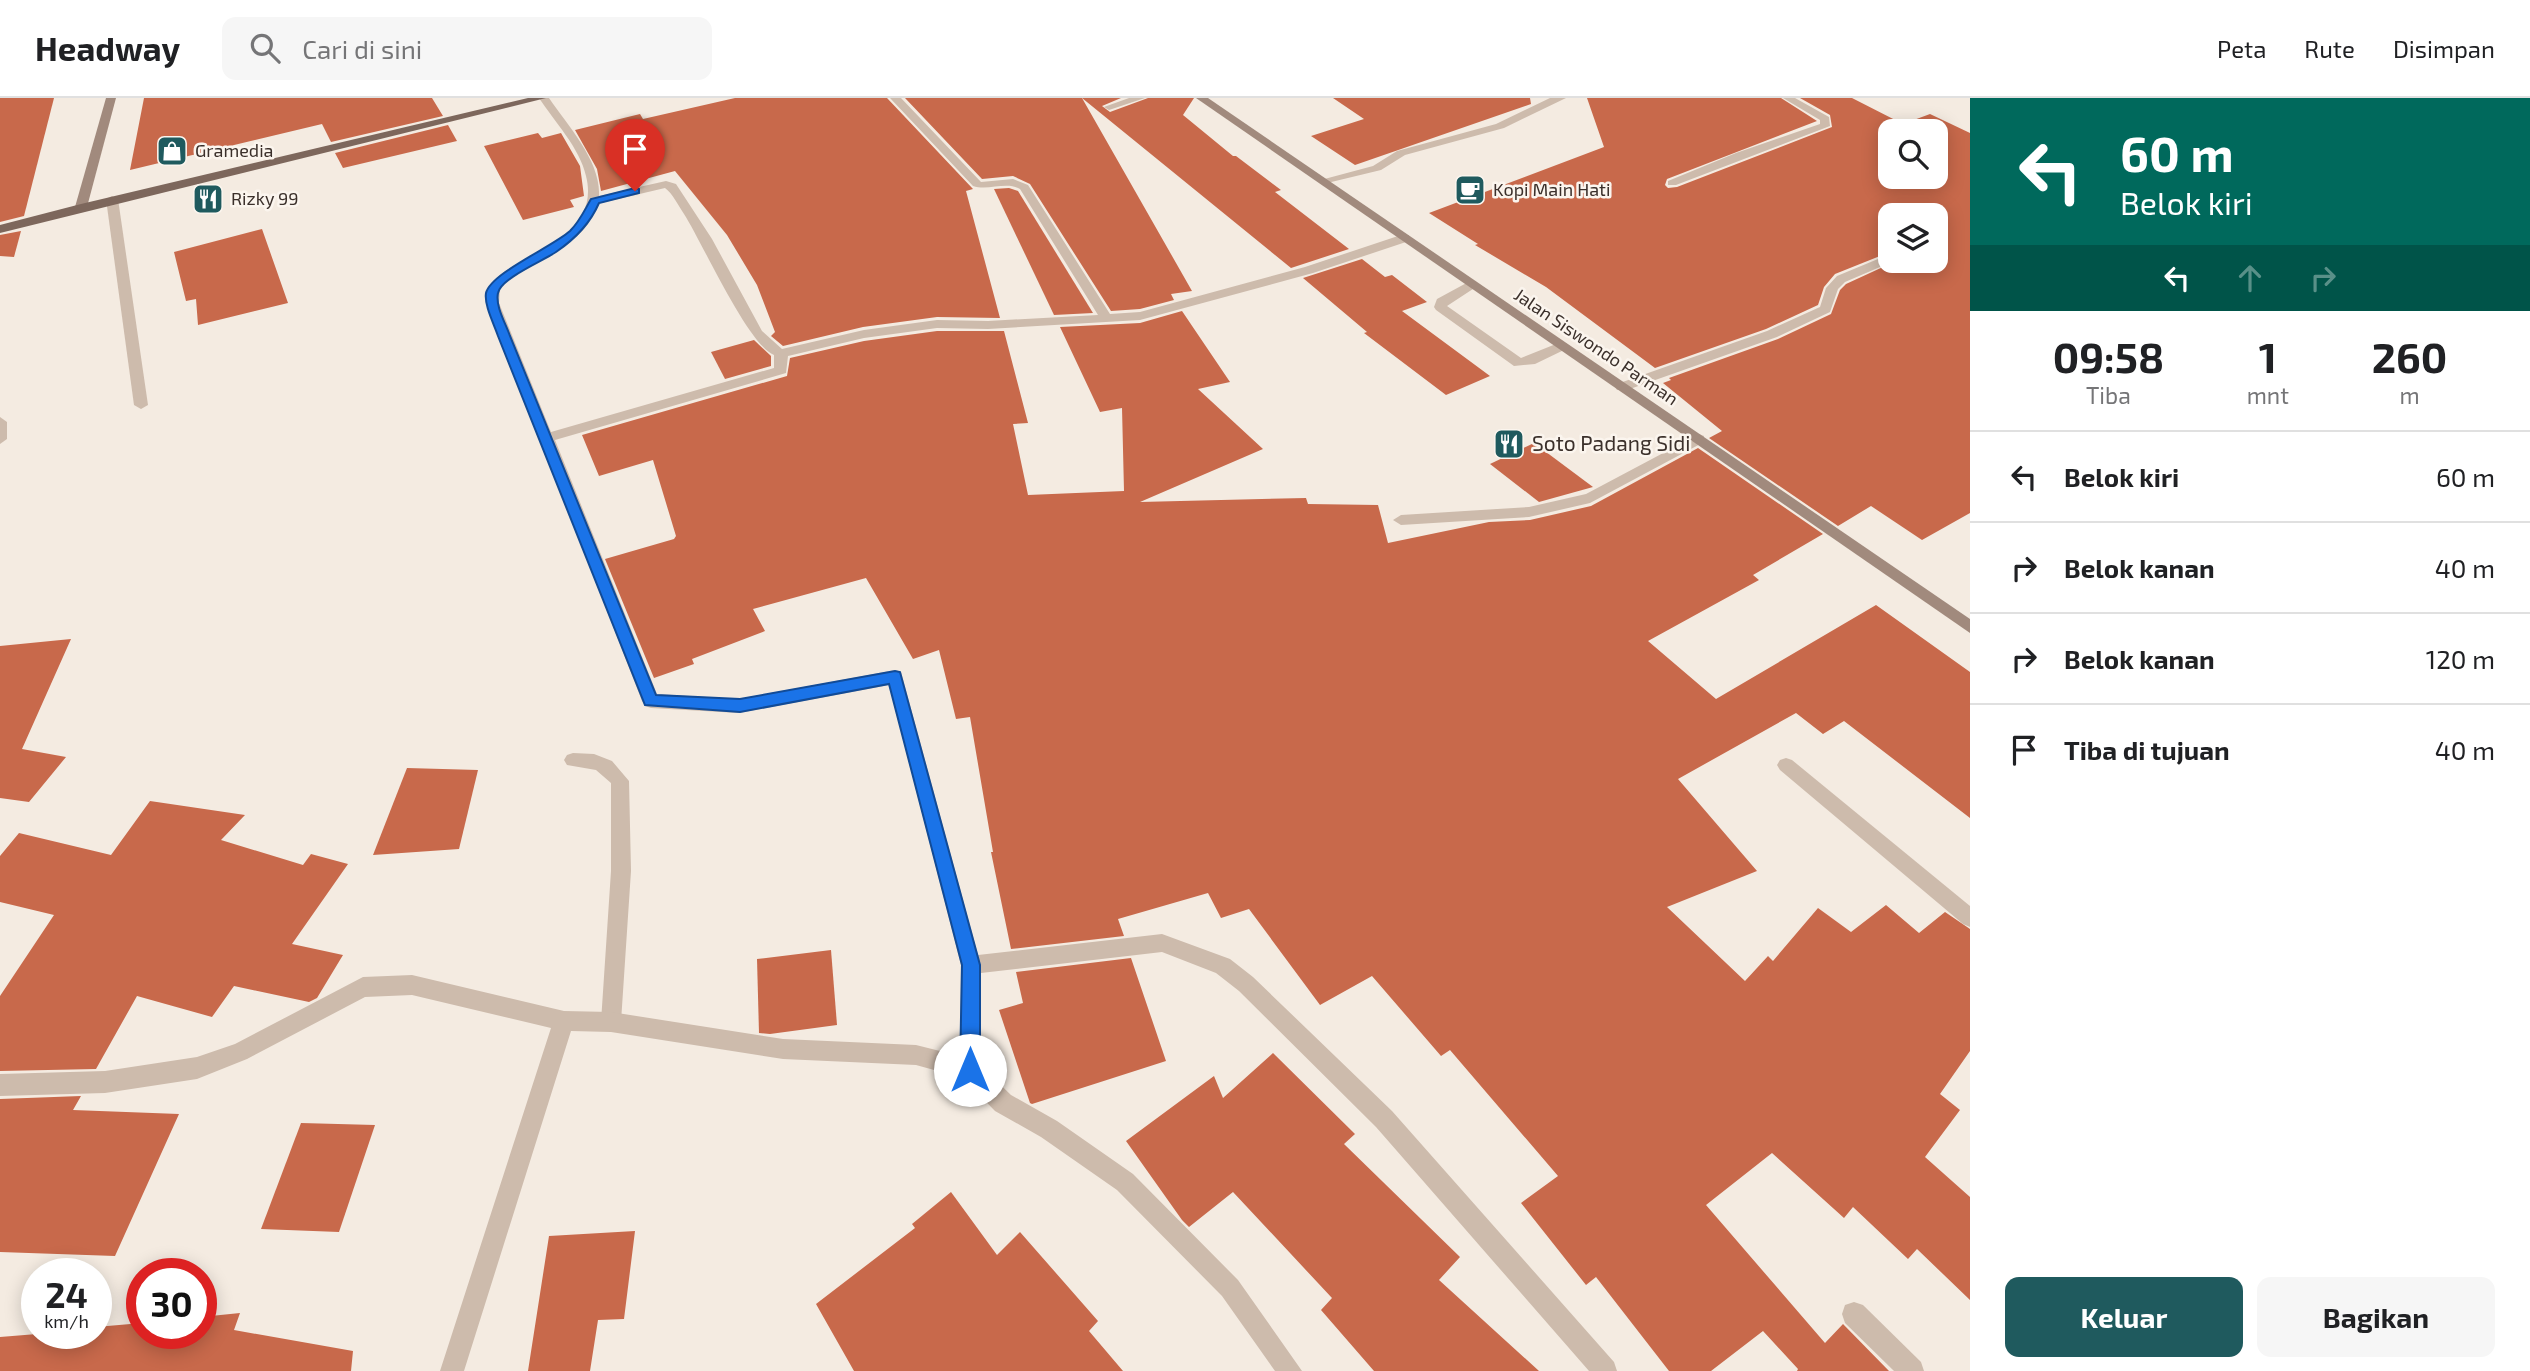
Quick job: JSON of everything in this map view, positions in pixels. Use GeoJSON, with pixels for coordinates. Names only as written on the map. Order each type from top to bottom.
{"type":"FeatureCollection","features":[{"type":"Feature","properties":{"kind":"main road"},"geometry":{"type":"LineString","coordinates":[[0,229],[111,199],[542,98]]}},
{"type":"Feature","properties":{"kind":"street"},"geometry":{"type":"LineString","coordinates":[[81,207],[111,98]]}},
{"type":"Feature","properties":{"kind":"street"},"geometry":{"type":"LineString","coordinates":[[542,98],[592,174],[594,201],[588,217],[574,232],[552,250],[500,280],[492,292],[493,303],[651,701],[740,706],[895,677],[971,965],[970,1070]]}},
{"type":"Feature","properties":{"kind":"street"},"geometry":{"type":"LineString","coordinates":[[895,98],[977,184],[988,186],[1010,181],[1024,187],[1107,318]]}},
{"type":"Feature","properties":{"kind":"street"},"geometry":{"type":"LineString","coordinates":[[1109,107],[1140,98]]}},
{"type":"Feature","properties":{"kind":"street","name":"Jalan Siswondo Parman"},"geometry":{"type":"LineString","coordinates":[[1202,98],[1970,627]]}},
{"type":"Feature","properties":{"kind":"street"},"geometry":{"type":"LineString","coordinates":[[1323,181],[1377,167],[1411,150],[1500,126],[1541,104],[1561,98]]}},
{"type":"Feature","properties":{"kind":"street"},"geometry":{"type":"LineString","coordinates":[[1672,183],[1740,155],[1825,126],[1825,120],[1819,115],[1788,98]]}},
{"type":"Feature","properties":{"kind":"street"},"geometry":{"type":"LineString","coordinates":[[594,201],[666,184],[672,187],[706,239],[757,333],[773,350],[781,353],[864,334],[937,324],[1140,316],[1309,270],[1405,237]]}},
{"type":"Feature","properties":{"kind":"street"},"geometry":{"type":"LineString","coordinates":[[111,199],[141,405]]}},
{"type":"Feature","properties":{"kind":"street"},"geometry":{"type":"LineString","coordinates":[[1622,387],[1772,334],[1826,309],[1832,288],[1841,279],[1878,263]]}},
{"type":"Feature","properties":{"kind":"street"},"geometry":{"type":"LineString","coordinates":[[1472,284],[1441,302],[1440,307],[1519,363],[1530,361],[1561,346]]}},
{"type":"Feature","properties":{"kind":"street"},"geometry":{"type":"LineString","coordinates":[[546,438],[781,370],[781,353]]}},
{"type":"Feature","properties":{"kind":"street"},"geometry":{"type":"LineString","coordinates":[[0,422],[0,439]]}},
{"type":"Feature","properties":{"kind":"street"},"geometry":{"type":"LineString","coordinates":[[1402,520],[1530,512],[1590,498],[1699,439]]}},
{"type":"Feature","properties":{"kind":"street"},"geometry":{"type":"LineString","coordinates":[[573,760],[601,762],[612,770],[620,781],[621,871],[611,1022]]}},
{"type":"Feature","properties":{"kind":"street"},"geometry":{"type":"LineString","coordinates":[[1786,765],[1970,918]]}},
{"type":"Feature","properties":{"kind":"street"},"geometry":{"type":"LineString","coordinates":[[971,965],[1162,943],[1223,966],[1246,984],[1384,1119],[1605,1371]]}},
{"type":"Feature","properties":{"kind":"street"},"geometry":{"type":"LineString","coordinates":[[0,1085],[105,1082],[197,1068],[240,1052],[363,987],[412,985],[564,1021],[611,1022],[783,1049],[916,1055],[943,1060],[970,1070],[1003,1103],[1049,1129],[1125,1182],[1230,1288],[1290,1371]]}},
{"type":"Feature","properties":{"kind":"street"},"geometry":{"type":"LineString","coordinates":[[452,1371],[564,1021]]}},
{"type":"Feature","properties":{"kind":"street"},"geometry":{"type":"LineString","coordinates":[[1854,1314],[1912,1371]]}},
{"type":"Feature","properties":{"kind":"building"},"geometry":{"type":"Polygon","coordinates":[[[0,98],[54,98],[24,216],[0,222],[0,98]]]}},
{"type":"Feature","properties":{"kind":"building","name":"Gramedia"},"geometry":{"type":"Polygon","coordinates":[[[144,98],[432,98],[443,116],[331,142],[322,124],[130,170],[144,98]]]}},
{"type":"Feature","properties":{"kind":"building"},"geometry":{"type":"Polygon","coordinates":[[[735,98],[887,98],[973,189],[966,191],[1000,318],[937,317],[863,327],[783,346],[771,336],[775,332],[757,285],[727,235],[675,171],[601,191],[597,169],[575,130],[640,114],[643,119],[735,98]]]}},
{"type":"Feature","properties":{"kind":"building"},"geometry":{"type":"Polygon","coordinates":[[[905,98],[1082,98],[1192,291],[1171,294],[1174,300],[1140,309],[1111,311],[1030,184],[1013,176],[982,179],[905,98]]]}},
{"type":"Feature","properties":{"kind":"building"},"geometry":{"type":"Polygon","coordinates":[[[1082,98],[1121,98],[1102,106],[1110,112],[1148,98],[1194,98],[1183,115],[1233,156],[1281,190],[1275,192],[1349,249],[1291,268],[1082,98]]]}},
{"type":"Feature","properties":{"kind":"building"},"geometry":{"type":"Polygon","coordinates":[[[1333,98],[1530,98],[1531,104],[1355,165],[1311,136],[1364,119],[1333,98]]]}},
{"type":"Feature","properties":{"kind":"building"},"geometry":{"type":"Polygon","coordinates":[[[1587,98],[1781,98],[1817,121],[1667,179],[1665,185],[1668,188],[1677,187],[1832,127],[1830,115],[1800,98],[1852,98],[1893,119],[1878,119],[1878,189],[1948,189],[1948,123],[1970,133],[1970,513],[1922,540],[1871,506],[1838,526],[1709,438],[1722,431],[1663,383],[1671,380],[1669,378],[1778,339],[1831,314],[1840,290],[1846,284],[1878,269],[1878,273],[1948,273],[1948,203],[1878,203],[1878,257],[1835,274],[1824,287],[1818,305],[1766,329],[1655,368],[1546,287],[1475,245],[1478,244],[1429,213],[1604,147],[1587,98]]]}},
{"type":"Feature","properties":{"kind":"building"},"geometry":{"type":"Polygon","coordinates":[[[1930,114],[1941,119],[1916,119],[1930,114]]]}},
{"type":"Feature","properties":{"kind":"building"},"geometry":{"type":"Polygon","coordinates":[[[448,125],[457,141],[343,168],[335,153],[448,125]]]}},
{"type":"Feature","properties":{"kind":"building"},"geometry":{"type":"Polygon","coordinates":[[[538,133],[542,138],[561,133],[580,166],[584,196],[570,200],[574,207],[523,220],[484,146],[538,133]]]}},
{"type":"Feature","properties":{"kind":"building"},"geometry":{"type":"Polygon","coordinates":[[[1009,188],[1018,191],[1093,313],[1054,315],[994,189],[1009,188]]]}},
{"type":"Feature","properties":{"kind":"building"},"geometry":{"type":"Polygon","coordinates":[[[262,229],[288,303],[198,325],[196,299],[186,301],[174,252],[262,229]]]}},
{"type":"Feature","properties":{"kind":"building"},"geometry":{"type":"Polygon","coordinates":[[[21,231],[14,257],[0,256],[0,235],[21,231]]]}},
{"type":"Feature","properties":{"kind":"building"},"geometry":{"type":"Polygon","coordinates":[[[1362,259],[1385,277],[1392,275],[1427,302],[1402,311],[1490,376],[1446,395],[1364,333],[1367,332],[1303,278],[1362,259]]]}},
{"type":"Feature","properties":{"kind":"building"},"geometry":{"type":"Polygon","coordinates":[[[1182,311],[1230,382],[1198,389],[1263,449],[1140,502],[1306,498],[1308,504],[1378,505],[1388,543],[1489,522],[1530,520],[1591,506],[1698,448],[1823,534],[1753,575],[1759,580],[1648,641],[1716,699],[1876,605],[1970,672],[1970,818],[1844,721],[1823,734],[1796,713],[1678,779],[1757,871],[1667,907],[1745,981],[1768,956],[1773,961],[1818,908],[1851,932],[1886,905],[1919,933],[1945,912],[1970,929],[1970,1051],[1940,1094],[1960,1110],[1925,1157],[1970,1197],[1970,1300],[1917,1249],[1908,1259],[1853,1207],[1844,1218],[1772,1153],[1706,1205],[1825,1343],[1843,1324],[1889,1371],[1797,1371],[1763,1331],[1711,1371],[1669,1371],[1596,1277],[1586,1285],[1521,1203],[1558,1176],[1450,1050],[1441,1056],[1372,976],[1320,1005],[1249,909],[1221,918],[1208,893],[1118,919],[1124,936],[1011,949],[991,852],[970,717],[956,719],[939,650],[913,659],[866,578],[753,609],[765,631],[692,659],[694,664],[654,678],[605,559],[674,539],[676,536],[653,460],[599,476],[582,435],[787,376],[790,358],[864,341],[937,331],[1004,331],[1028,423],[1013,424],[1028,495],[1124,491],[1122,408],[1100,412],[1060,327],[1140,323],[1182,311]]]}},
{"type":"Feature","properties":{"kind":"building"},"geometry":{"type":"Polygon","coordinates":[[[754,340],[771,356],[771,366],[725,379],[711,352],[754,340]]]}},
{"type":"Feature","properties":{"kind":"building"},"geometry":{"type":"Polygon","coordinates":[[[1534,443],[1593,487],[1539,502],[1490,464],[1534,443]]]}},
{"type":"Feature","properties":{"kind":"building"},"geometry":{"type":"Polygon","coordinates":[[[71,639],[22,749],[66,757],[29,802],[0,798],[0,646],[71,639]]]}},
{"type":"Feature","properties":{"kind":"building"},"geometry":{"type":"Polygon","coordinates":[[[407,768],[478,770],[459,849],[373,855],[407,768]]]}},
{"type":"Feature","properties":{"kind":"building"},"geometry":{"type":"Polygon","coordinates":[[[150,801],[245,815],[221,840],[303,865],[311,854],[348,864],[292,944],[343,955],[317,998],[309,1002],[234,986],[212,1017],[137,996],[96,1069],[0,1071],[0,996],[54,915],[0,902],[0,856],[19,833],[111,855],[150,801]]]}},
{"type":"Feature","properties":{"kind":"building"},"geometry":{"type":"Polygon","coordinates":[[[831,950],[837,1025],[770,1034],[759,1033],[757,959],[831,950]]]}},
{"type":"Feature","properties":{"kind":"building"},"geometry":{"type":"Polygon","coordinates":[[[1131,958],[1166,1061],[1030,1103],[999,1010],[1023,1003],[1016,972],[1131,958]]]}},
{"type":"Feature","properties":{"kind":"building"},"geometry":{"type":"Polygon","coordinates":[[[1273,1053],[1355,1134],[1344,1144],[1460,1257],[1439,1280],[1539,1371],[1374,1371],[1321,1310],[1332,1298],[1233,1192],[1189,1227],[1182,1220],[1126,1141],[1214,1076],[1223,1098],[1273,1053]]]}},
{"type":"Feature","properties":{"kind":"building"},"geometry":{"type":"Polygon","coordinates":[[[81,1096],[73,1110],[179,1114],[115,1256],[0,1252],[0,1099],[81,1096]]]}},
{"type":"Feature","properties":{"kind":"building"},"geometry":{"type":"Polygon","coordinates":[[[301,1123],[375,1125],[339,1232],[261,1229],[301,1123]]]}},
{"type":"Feature","properties":{"kind":"building"},"geometry":{"type":"Polygon","coordinates":[[[951,1192],[997,1255],[1020,1232],[1098,1321],[1089,1331],[1123,1371],[854,1371],[816,1304],[915,1228],[912,1224],[951,1192]]]}},
{"type":"Feature","properties":{"kind":"building"},"geometry":{"type":"Polygon","coordinates":[[[635,1231],[624,1319],[598,1320],[590,1371],[528,1371],[549,1236],[635,1231]]]}},
{"type":"Feature","properties":{"kind":"building"},"geometry":{"type":"Polygon","coordinates":[[[240,1313],[234,1330],[353,1351],[351,1371],[0,1371],[0,1337],[21,1335],[21,1349],[112,1349],[112,1326],[126,1324],[126,1349],[217,1349],[217,1315],[240,1313]]]}},
{"type":"Feature","properties":{"kind":"place","name":"Gramedia"},"geometry":{"type":"Point","coordinates":[172,151]}},
{"type":"Feature","properties":{"kind":"place","name":"Kopi Main Hati"},"geometry":{"type":"Point","coordinates":[1470,190]}},
{"type":"Feature","properties":{"kind":"place","name":"Rizky 99"},"geometry":{"type":"Point","coordinates":[208,199]}},
{"type":"Feature","properties":{"kind":"place","name":"Soto Padang Sidi"},"geometry":{"type":"Point","coordinates":[1509,444]}},
{"type":"Feature","properties":{"kind":"route"},"geometry":{"type":"LineString","coordinates":[[635,191],[594,201],[588,217],[574,232],[552,250],[500,280],[492,292],[504,336],[651,701],[740,706],[895,677],[971,965],[970,1070]]}}]}
